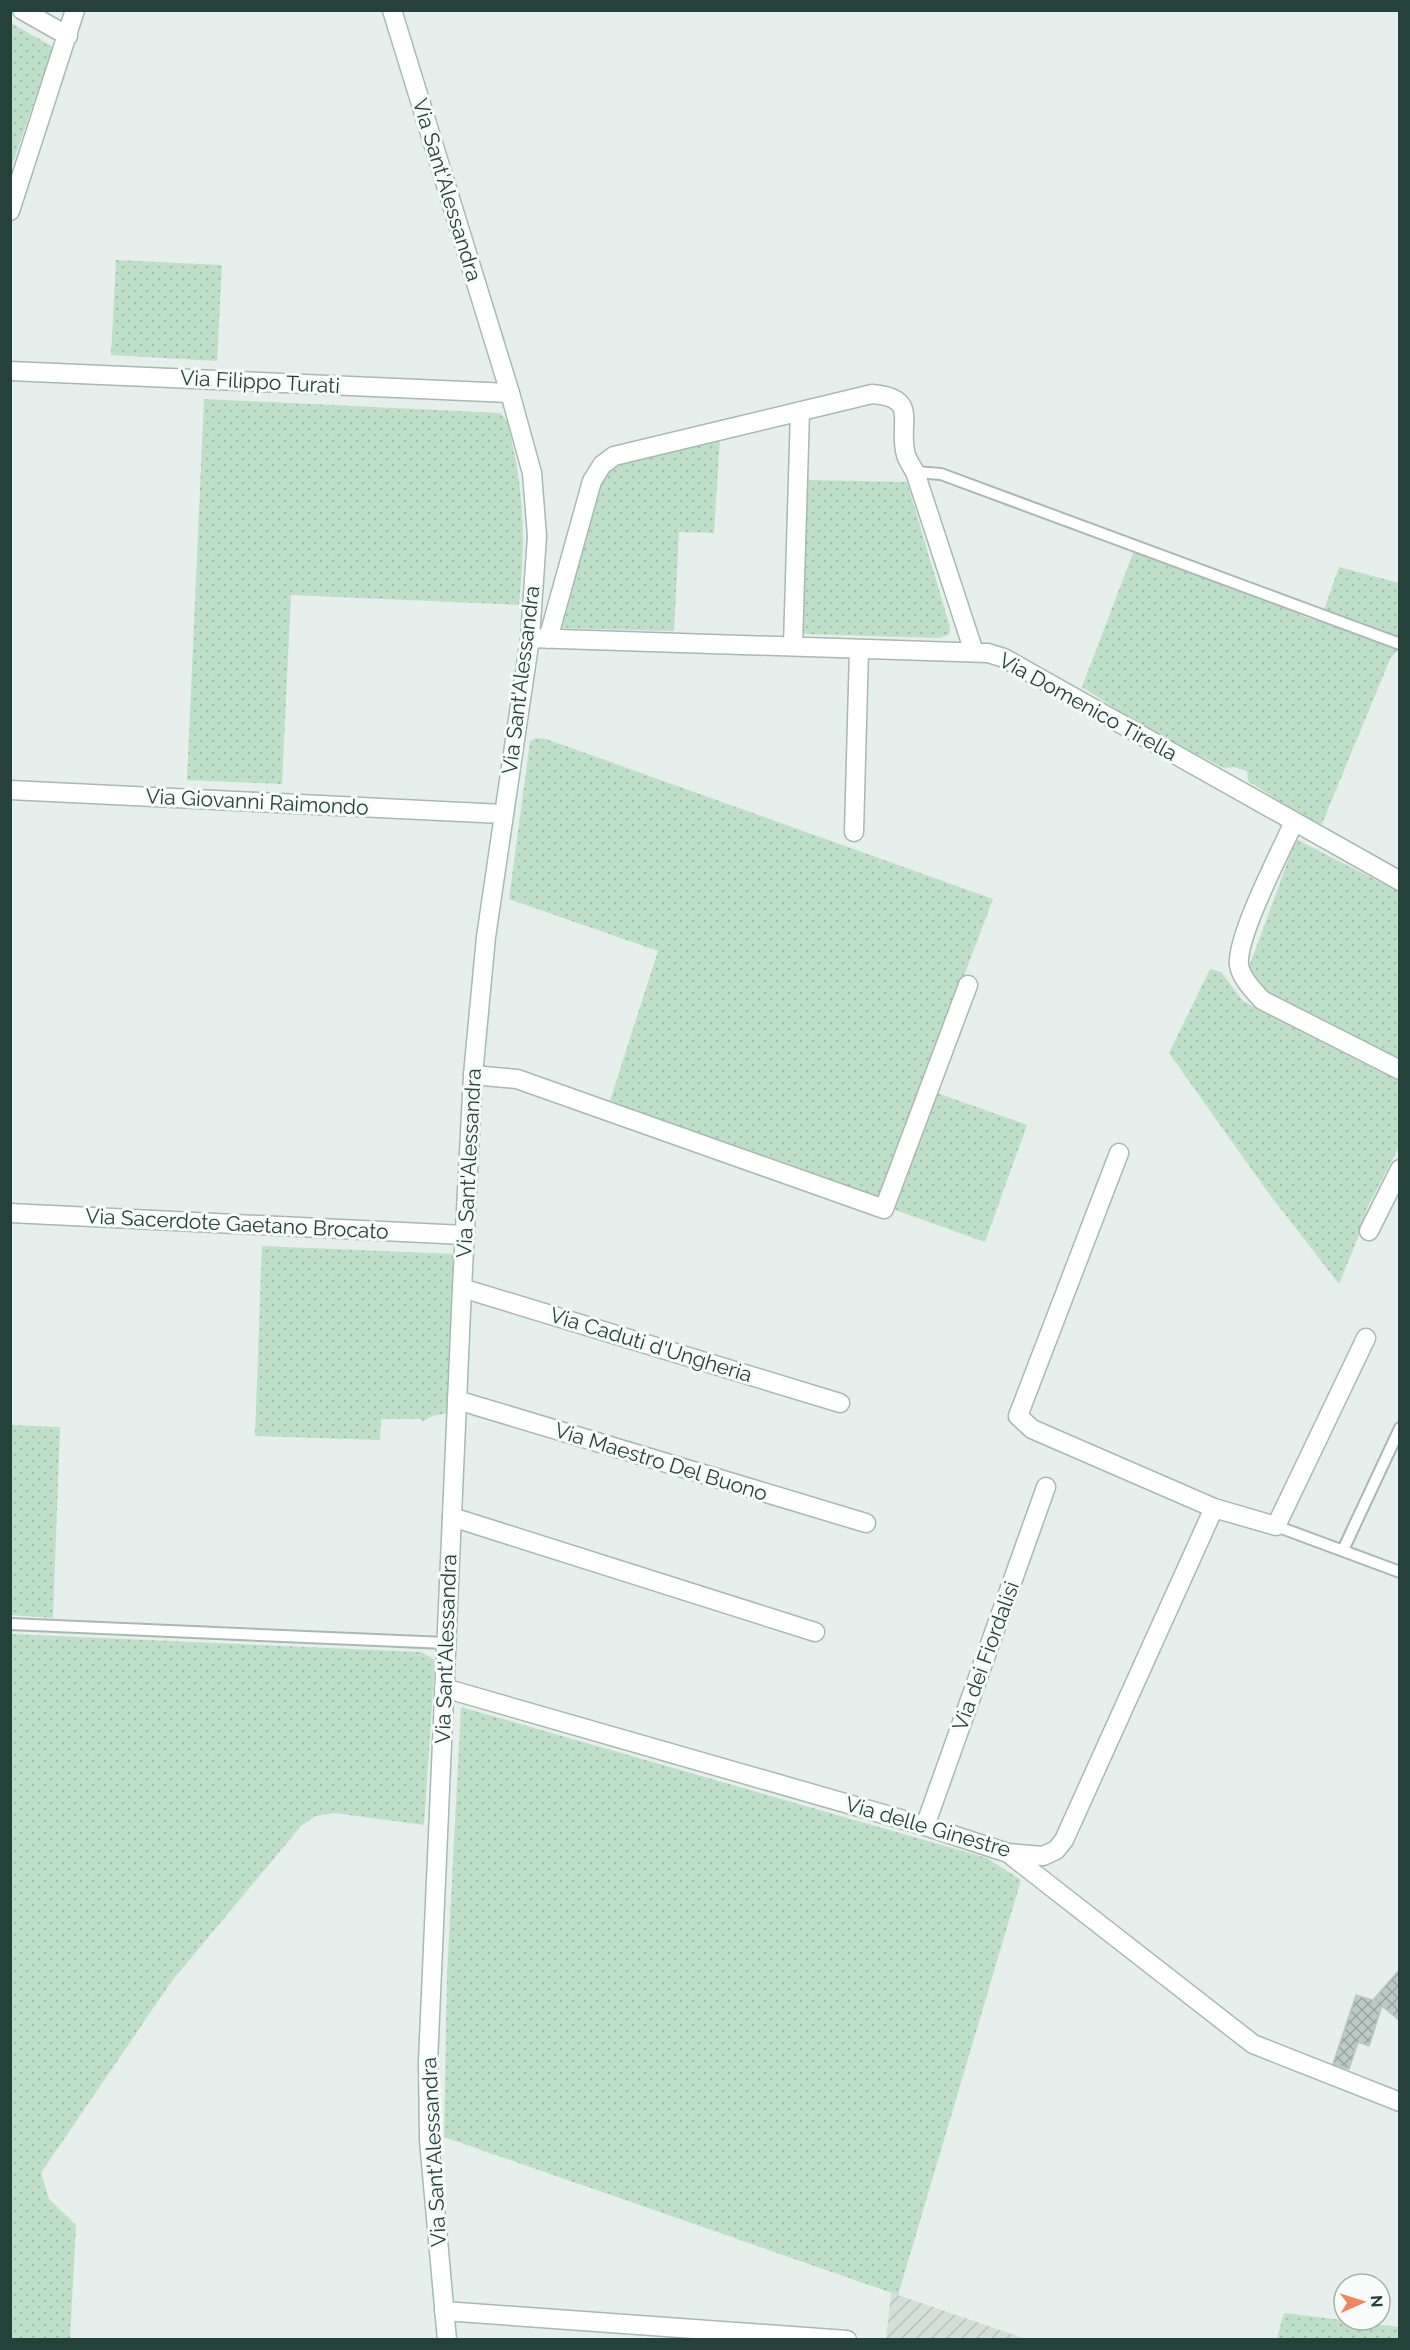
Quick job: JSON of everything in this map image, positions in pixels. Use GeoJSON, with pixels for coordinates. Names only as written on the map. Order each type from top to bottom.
{"type":"FeatureCollection","features":[{"type":"Feature","properties":{"kind":"street"},"geometry":{"type":"LineString","coordinates":[[22,10],[68,36]]}},
{"type":"Feature","properties":{"kind":"street"},"geometry":{"type":"LineString","coordinates":[[10,211],[75,10]]}},
{"type":"Feature","properties":{"kind":"street","name":"Via Sant'Alessandra"},"geometry":{"type":"LineString","coordinates":[[392,10],[510,393],[532,473],[537,536],[530,638],[486,937],[473,1075],[464,1235],[428,2062],[429,2140],[447,2340]]}},
{"type":"Feature","properties":{"kind":"street","name":"Via Filippo Turati"},"geometry":{"type":"LineString","coordinates":[[10,371],[510,393]]}},
{"type":"Feature","properties":{"kind":"street"},"geometry":{"type":"LineString","coordinates":[[548,639],[592,481],[602,465],[614,456],[872,394],[890,395],[898,400],[904,415],[906,454],[915,472],[974,652]]}},
{"type":"Feature","properties":{"kind":"street"},"geometry":{"type":"LineString","coordinates":[[793,646],[800,411]]}},
{"type":"Feature","properties":{"kind":"street","name":"Via Domenico Tirella"},"geometry":{"type":"LineString","coordinates":[[530,638],[988,653],[1004,658],[1400,881]]}},
{"type":"Feature","properties":{"kind":"street"},"geometry":{"type":"LineString","coordinates":[[854,832],[859,649]]}},
{"type":"Feature","properties":{"kind":"street","name":"Via Giovanni Raimondo"},"geometry":{"type":"LineString","coordinates":[[10,790],[503,814]]}},
{"type":"Feature","properties":{"kind":"street"},"geometry":{"type":"LineString","coordinates":[[1294,822],[1243,934],[1239,965],[1248,985],[1262,1000],[1400,1070]]}},
{"type":"Feature","properties":{"kind":"street"},"geometry":{"type":"LineString","coordinates":[[473,1075],[517,1079],[884,1209],[968,985]]}},
{"type":"Feature","properties":{"kind":"street"},"geometry":{"type":"LineString","coordinates":[[1119,1153],[1018,1416],[1032,1429],[1214,1508],[1276,1526],[1366,1338]]}},
{"type":"Feature","properties":{"kind":"street"},"geometry":{"type":"LineString","coordinates":[[1369,1231],[1400,1169]]}},
{"type":"Feature","properties":{"kind":"street","name":"Via Sacerdote Gaetano Brocato"},"geometry":{"type":"LineString","coordinates":[[10,1213],[464,1235]]}},
{"type":"Feature","properties":{"kind":"street","name":"Via Caduti d'Ungheria"},"geometry":{"type":"LineString","coordinates":[[462,1288],[840,1402]]}},
{"type":"Feature","properties":{"kind":"street","name":"Via Maestro Del Buono"},"geometry":{"type":"LineString","coordinates":[[457,1400],[866,1523]]}},
{"type":"Feature","properties":{"kind":"street","name":"Via dei Fiordalisi"},"geometry":{"type":"LineString","coordinates":[[925,1826],[1046,1487]]}},
{"type":"Feature","properties":{"kind":"street","name":"Via delle Ginestre"},"geometry":{"type":"LineString","coordinates":[[444,1688],[925,1826],[1008,1853],[1043,1856],[1056,1850],[1064,1840],[1214,1508]]}},
{"type":"Feature","properties":{"kind":"street"},"geometry":{"type":"LineString","coordinates":[[452,1517],[815,1632]]}},
{"type":"Feature","properties":{"kind":"street"},"geometry":{"type":"LineString","coordinates":[[1008,1853],[1253,2044],[1400,2102]]}},
{"type":"Feature","properties":{"kind":"street"},"geometry":{"type":"LineString","coordinates":[[444,2311],[847,2340]]}},
{"type":"Feature","properties":{"kind":"lane"},"geometry":{"type":"LineString","coordinates":[[915,472],[941,474],[1400,644]]}},
{"type":"Feature","properties":{"kind":"lane"},"geometry":{"type":"LineString","coordinates":[[1343,1550],[1400,1428]]}},
{"type":"Feature","properties":{"kind":"lane"},"geometry":{"type":"LineString","coordinates":[[1276,1526],[1400,1572]]}},
{"type":"Feature","properties":{"kind":"lane"},"geometry":{"type":"LineString","coordinates":[[10,1624],[446,1643]]}},
{"type":"Feature","properties":{"kind":"shaded area"},"geometry":{"type":"Polygon","coordinates":[[[891,2292],[898,2295],[1026,2339],[886,2340],[891,2292]]]}},
{"type":"Feature","properties":{"kind":"green space"},"geometry":{"type":"Polygon","coordinates":[[[11,23],[53,47],[11,168],[11,23]]]}},
{"type":"Feature","properties":{"kind":"green space"},"geometry":{"type":"Polygon","coordinates":[[[116,260],[222,265],[217,361],[111,355],[116,260]]]}},
{"type":"Feature","properties":{"kind":"green space"},"geometry":{"type":"Polygon","coordinates":[[[204,399],[500,413],[508,424],[510,433],[520,488],[523,526],[519,605],[291,595],[282,784],[187,780],[204,399]]]}},
{"type":"Feature","properties":{"kind":"green space"},"geometry":{"type":"Polygon","coordinates":[[[720,438],[714,533],[679,532],[674,631],[557,628],[600,482],[612,470],[630,460],[698,446],[720,438]]]}},
{"type":"Feature","properties":{"kind":"green space"},"geometry":{"type":"Polygon","coordinates":[[[808,480],[907,482],[950,627],[949,634],[940,638],[802,634],[808,480]]]}},
{"type":"Feature","properties":{"kind":"green space"},"geometry":{"type":"Polygon","coordinates":[[[1138,540],[1303,601],[1299,615],[1320,622],[1339,567],[1399,583],[1400,643],[1390,659],[1322,824],[1307,819],[1248,781],[1247,771],[1234,767],[1224,768],[1152,732],[1082,687],[1138,540]]]}},
{"type":"Feature","properties":{"kind":"green space"},"geometry":{"type":"Polygon","coordinates":[[[536,738],[546,739],[993,899],[880,1198],[609,1104],[658,951],[509,899],[530,741],[536,738]]]}},
{"type":"Feature","properties":{"kind":"green space"},"geometry":{"type":"Polygon","coordinates":[[[1296,839],[1399,892],[1399,1061],[1263,991],[1249,967],[1296,839]]]}},
{"type":"Feature","properties":{"kind":"green space"},"geometry":{"type":"Polygon","coordinates":[[[1210,969],[1221,972],[1243,1001],[1399,1080],[1399,1147],[1367,1208],[1359,1235],[1339,1284],[1267,1191],[1169,1053],[1210,969]]]}},
{"type":"Feature","properties":{"kind":"green space"},"geometry":{"type":"Polygon","coordinates":[[[937,1093],[1027,1125],[985,1242],[895,1210],[937,1093]]]}},
{"type":"Feature","properties":{"kind":"green space"},"geometry":{"type":"Polygon","coordinates":[[[262,1246],[454,1254],[447,1413],[432,1416],[422,1422],[421,1419],[381,1419],[380,1440],[255,1436],[262,1246]]]}},
{"type":"Feature","properties":{"kind":"green space"},"geometry":{"type":"Polygon","coordinates":[[[11,1425],[60,1427],[53,1618],[11,1615],[11,1425]]]}},
{"type":"Feature","properties":{"kind":"green space"},"geometry":{"type":"Polygon","coordinates":[[[11,1634],[421,1652],[435,1660],[424,1825],[334,1813],[316,1816],[301,1826],[171,1982],[41,2173],[49,2199],[76,2225],[70,2339],[11,2339],[11,1634]]]}},
{"type":"Feature","properties":{"kind":"green space"},"geometry":{"type":"Polygon","coordinates":[[[461,1707],[987,1858],[1021,1880],[898,2295],[444,2137],[447,1976],[461,1707]]]}},
{"type":"Feature","properties":{"kind":"green space"},"geometry":{"type":"Polygon","coordinates":[[[1284,2313],[1332,2319],[1332,2332],[1392,2332],[1392,2326],[1399,2327],[1399,2339],[1277,2339],[1284,2313]]]}},
{"type":"Feature","properties":{"kind":"building"},"geometry":{"type":"Polygon","coordinates":[[[1400,1969],[1400,2021],[1382,2006],[1369,2046],[1358,2042],[1349,2069],[1333,2064],[1356,1995],[1378,2002],[1374,1999],[1400,1969]]]}}]}
